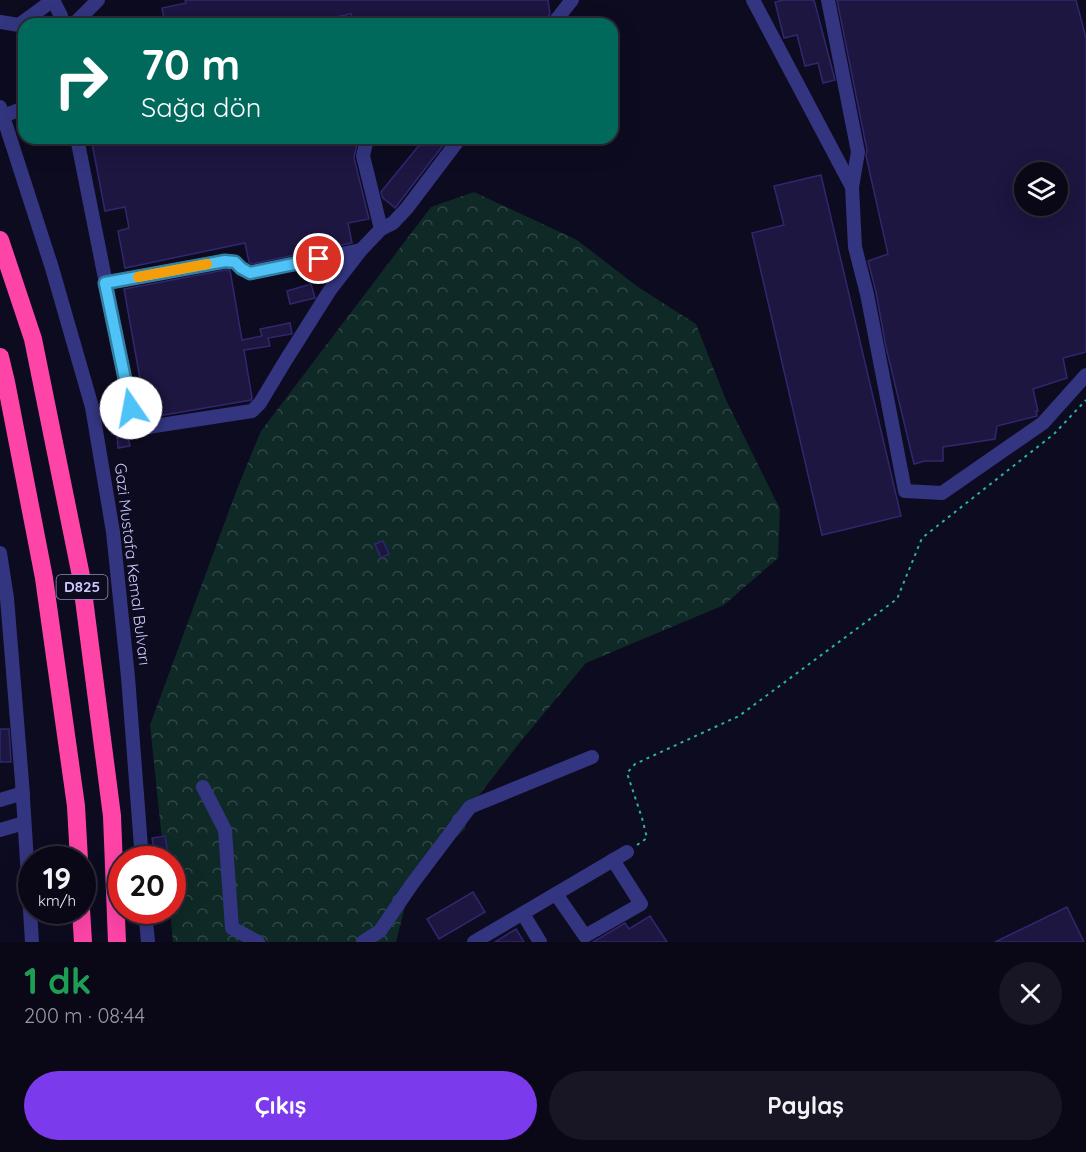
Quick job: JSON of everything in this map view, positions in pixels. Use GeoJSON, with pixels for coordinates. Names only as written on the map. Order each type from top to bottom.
{"type":"FeatureCollection","features":[{"type":"Feature","properties":{"kind":"highway","name":"D825"},"geometry":{"type":"LineString","coordinates":[[0,240],[33,339],[81,576],[112,816],[117,942]]}},
{"type":"Feature","properties":{"kind":"highway","name":"D825"},"geometry":{"type":"LineString","coordinates":[[0,357],[44,578],[76,806],[78,846]]}},
{"type":"Feature","properties":{"kind":"highway"},"geometry":{"type":"LineString","coordinates":[[82,924],[83,942]]}},
{"type":"Feature","properties":{"kind":"street"},"geometry":{"type":"LineString","coordinates":[[29,18],[53,0],[61,18]]}},
{"type":"Feature","properties":{"kind":"street"},"geometry":{"type":"LineString","coordinates":[[80,18],[98,0]]}},
{"type":"Feature","properties":{"kind":"street"},"geometry":{"type":"LineString","coordinates":[[558,18],[572,0]]}},
{"type":"Feature","properties":{"kind":"street"},"geometry":{"type":"LineString","coordinates":[[753,0],[852,187]]}},
{"type":"Feature","properties":{"kind":"street"},"geometry":{"type":"LineString","coordinates":[[828,0],[858,152],[852,187],[855,247],[867,294],[905,491],[942,493],[1042,423],[1086,375]]}},
{"type":"Feature","properties":{"kind":"street"},"geometry":{"type":"LineString","coordinates":[[0,22],[18,25]]}},
{"type":"Feature","properties":{"kind":"street"},"geometry":{"type":"LineString","coordinates":[[2,112],[18,109]]}},
{"type":"Feature","properties":{"kind":"street","name":"Gazi Mustafa Kemal Bulvarı"},"geometry":{"type":"LineString","coordinates":[[2,112],[52,268],[92,407],[113,532],[128,677],[141,846]]}},
{"type":"Feature","properties":{"kind":"street"},"geometry":{"type":"LineString","coordinates":[[78,144],[135,429],[252,411],[260,403],[330,290],[381,228],[393,224],[407,208],[455,144]]}},
{"type":"Feature","properties":{"kind":"street"},"geometry":{"type":"LineString","coordinates":[[366,144],[363,156],[381,228]]}},
{"type":"Feature","properties":{"kind":"street"},"geometry":{"type":"LineString","coordinates":[[105,283],[225,261],[235,262],[250,273],[361,250]]}},
{"type":"Feature","properties":{"kind":"street"},"geometry":{"type":"LineString","coordinates":[[0,553],[22,793],[32,942]]}},
{"type":"Feature","properties":{"kind":"street"},"geometry":{"type":"LineString","coordinates":[[363,942],[380,931],[470,807],[592,757]]}},
{"type":"Feature","properties":{"kind":"street"},"geometry":{"type":"LineString","coordinates":[[203,787],[225,830],[232,928],[258,942]]}},
{"type":"Feature","properties":{"kind":"street"},"geometry":{"type":"LineString","coordinates":[[0,800],[22,793]]}},
{"type":"Feature","properties":{"kind":"street"},"geometry":{"type":"LineString","coordinates":[[0,830],[24,823]]}},
{"type":"Feature","properties":{"kind":"street"},"geometry":{"type":"LineString","coordinates":[[474,942],[627,852]]}},
{"type":"Feature","properties":{"kind":"street"},"geometry":{"type":"LineString","coordinates":[[556,894],[585,936],[641,904],[613,860]]}},
{"type":"Feature","properties":{"kind":"street"},"geometry":{"type":"LineString","coordinates":[[523,914],[540,942]]}},
{"type":"Feature","properties":{"kind":"street"},"geometry":{"type":"LineString","coordinates":[[146,924],[148,942]]}},
{"type":"Feature","properties":{"kind":"path"},"geometry":{"type":"LineString","coordinates":[[627,852],[647,838],[627,773],[634,764],[739,716],[897,599],[922,538],[1054,434],[1086,400]]}},
{"type":"Feature","properties":{"kind":"green space"},"geometry":{"type":"Polygon","coordinates":[[[474,192],[577,240],[638,287],[696,324],[726,400],[780,509],[778,558],[724,605],[586,663],[470,807],[465,829],[412,879],[396,942],[173,942],[171,924],[186,924],[186,846],[163,846],[150,725],[237,489],[261,431],[431,207],[474,192]]]}},
{"type":"Feature","properties":{"kind":"building"},"geometry":{"type":"Polygon","coordinates":[[[185,0],[548,0],[550,14],[547,18],[352,18],[351,14],[332,18],[164,18],[162,8],[186,3],[185,0]]]}},
{"type":"Feature","properties":{"kind":"building"},"geometry":{"type":"Polygon","coordinates":[[[814,0],[835,80],[823,83],[818,63],[805,66],[797,35],[784,38],[775,2],[814,0]]]}},
{"type":"Feature","properties":{"kind":"building"},"geometry":{"type":"Polygon","coordinates":[[[837,0],[1076,0],[1086,38],[1086,352],[1063,358],[1067,378],[1033,389],[1037,416],[997,426],[995,439],[943,447],[943,461],[925,461],[914,464],[868,261],[888,254],[866,156],[867,150],[837,0]]]}},
{"type":"Feature","properties":{"kind":"building"},"geometry":{"type":"Polygon","coordinates":[[[92,144],[357,144],[354,158],[369,219],[348,223],[352,243],[252,264],[249,262],[245,243],[125,268],[118,231],[129,228],[125,207],[105,211],[92,144]]]}},
{"type":"Feature","properties":{"kind":"building"},"geometry":{"type":"Polygon","coordinates":[[[420,144],[444,144],[395,208],[383,198],[381,192],[420,144]]]}},
{"type":"Feature","properties":{"kind":"building"},"geometry":{"type":"Polygon","coordinates":[[[821,175],[901,516],[822,535],[752,233],[784,225],[774,186],[821,175]]]}},
{"type":"Feature","properties":{"kind":"building"},"geometry":{"type":"Polygon","coordinates":[[[230,270],[242,340],[262,336],[260,329],[290,323],[292,334],[268,338],[270,346],[244,350],[251,400],[147,418],[124,289],[230,270]]]}},
{"type":"Feature","properties":{"kind":"building"},"geometry":{"type":"Polygon","coordinates":[[[311,284],[315,298],[290,304],[287,291],[311,284]]]}},
{"type":"Feature","properties":{"kind":"building"},"geometry":{"type":"Polygon","coordinates":[[[123,417],[130,446],[118,448],[117,433],[112,434],[110,420],[123,417]]]}},
{"type":"Feature","properties":{"kind":"building"},"geometry":{"type":"Polygon","coordinates":[[[383,541],[389,554],[381,558],[375,544],[383,541]]]}},
{"type":"Feature","properties":{"kind":"building"},"geometry":{"type":"Polygon","coordinates":[[[0,729],[9,729],[11,762],[0,762],[0,729]]]}},
{"type":"Feature","properties":{"kind":"building"},"geometry":{"type":"Polygon","coordinates":[[[165,836],[167,846],[153,846],[152,838],[165,836]]]}},
{"type":"Feature","properties":{"kind":"building"},"geometry":{"type":"Polygon","coordinates":[[[473,892],[485,912],[439,939],[427,919],[473,892]]]}},
{"type":"Feature","properties":{"kind":"building"},"geometry":{"type":"Polygon","coordinates":[[[1067,907],[1084,942],[995,942],[1067,907]]]}},
{"type":"Feature","properties":{"kind":"building"},"geometry":{"type":"Polygon","coordinates":[[[650,916],[667,942],[593,942],[625,923],[629,929],[650,916]]]}},
{"type":"Feature","properties":{"kind":"building"},"geometry":{"type":"Polygon","coordinates":[[[516,929],[524,942],[495,942],[516,929]]]}},
{"type":"Feature","properties":{"kind":"slow traffic"},"geometry":{"type":"LineString","coordinates":[[138,277],[207,264]]}},
{"type":"Feature","properties":{"kind":"route"},"geometry":{"type":"LineString","coordinates":[[131,408],[105,283],[225,261],[235,262],[250,273],[319,259]]}}]}
